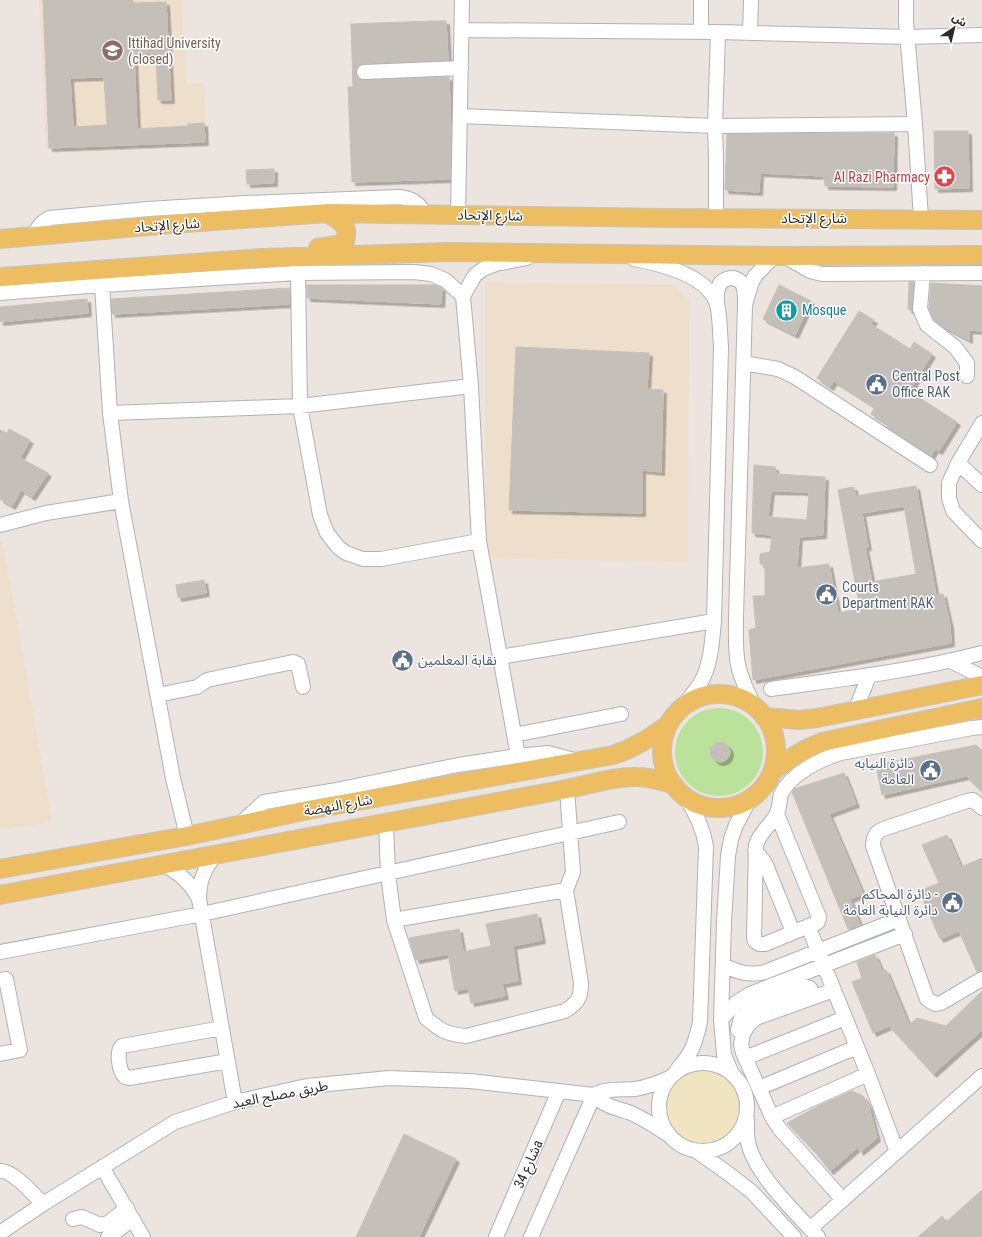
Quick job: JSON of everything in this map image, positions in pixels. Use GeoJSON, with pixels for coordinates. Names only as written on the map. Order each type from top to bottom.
{"type":"FeatureCollection","features":[{"type":"Feature","properties":{"kind":"main road","name":"شارع الإتحاد"},"geometry":{"type":"LineString","coordinates":[[0,239],[34,236],[195,214],[328,213],[716,219],[982,220]]}},
{"type":"Feature","properties":{"kind":"main road"},"geometry":{"type":"LineString","coordinates":[[262,258],[337,245],[345,241],[347,232],[344,225],[328,213]]}},
{"type":"Feature","properties":{"kind":"main road"},"geometry":{"type":"LineString","coordinates":[[2,276],[262,258],[449,252],[552,252],[779,256],[982,256]]}},
{"type":"Feature","properties":{"kind":"main road"},"geometry":{"type":"LineString","coordinates":[[759,711],[772,729],[776,742],[776,757],[773,771],[764,787],[750,799],[735,806],[718,808],[701,805],[679,791],[666,770],[662,755],[664,739],[669,724],[682,708],[699,698],[718,695],[737,697],[759,711],[799,720],[855,711],[982,685]]}},
{"type":"Feature","properties":{"kind":"main road"},"geometry":{"type":"LineString","coordinates":[[773,771],[790,757],[804,749],[822,742],[855,743],[982,708]]}},
{"type":"Feature","properties":{"kind":"main road","name":"شارع النهضة"},"geometry":{"type":"LineString","coordinates":[[0,869],[186,836],[308,810],[580,762],[627,750],[652,737],[669,724]]}},
{"type":"Feature","properties":{"kind":"main road","name":"شارع النهضة"},"geometry":{"type":"LineString","coordinates":[[0,895],[567,790],[625,777],[638,776],[656,779],[679,791]]}},
{"type":"Feature","properties":{"kind":"street"},"geometry":{"type":"LineString","coordinates":[[458,214],[462,0]]}},
{"type":"Feature","properties":{"kind":"street"},"geometry":{"type":"LineString","coordinates":[[701,0],[701,32]]}},
{"type":"Feature","properties":{"kind":"street"},"geometry":{"type":"LineString","coordinates":[[750,33],[751,0]]}},
{"type":"Feature","properties":{"kind":"street"},"geometry":{"type":"LineString","coordinates":[[906,0],[906,22],[915,124],[921,219]]}},
{"type":"Feature","properties":{"kind":"street"},"geometry":{"type":"LineString","coordinates":[[461,30],[718,32],[908,37],[982,35]]}},
{"type":"Feature","properties":{"kind":"street"},"geometry":{"type":"LineString","coordinates":[[716,219],[715,126],[718,32]]}},
{"type":"Feature","properties":{"kind":"street"},"geometry":{"type":"LineString","coordinates":[[364,72],[460,68]]}},
{"type":"Feature","properties":{"kind":"street"},"geometry":{"type":"LineString","coordinates":[[460,116],[715,126],[915,124]]}},
{"type":"Feature","properties":{"kind":"street"},"geometry":{"type":"LineString","coordinates":[[195,214],[297,200],[399,197],[408,198],[415,202],[421,207],[425,214]]}},
{"type":"Feature","properties":{"kind":"street"},"geometry":{"type":"LineString","coordinates":[[414,272],[449,252]]}},
{"type":"Feature","properties":{"kind":"street"},"geometry":{"type":"LineString","coordinates":[[518,756],[478,541],[471,386],[463,296],[475,275],[483,269],[496,264],[552,252]]}},
{"type":"Feature","properties":{"kind":"street"},"geometry":{"type":"LineString","coordinates":[[608,254],[674,269],[694,278],[709,293],[717,305]]}},
{"type":"Feature","properties":{"kind":"street"},"geometry":{"type":"LineString","coordinates":[[746,305],[751,284],[755,276],[779,256],[810,271],[822,274],[982,273]]}},
{"type":"Feature","properties":{"kind":"street"},"geometry":{"type":"LineString","coordinates":[[0,293],[298,273],[414,272],[431,274],[445,280],[463,296]]}},
{"type":"Feature","properties":{"kind":"street"},"geometry":{"type":"LineString","coordinates":[[298,273],[300,406],[320,515],[327,533],[338,547],[346,553],[363,559],[381,559],[478,541]]}},
{"type":"Feature","properties":{"kind":"street"},"geometry":{"type":"LineString","coordinates":[[923,273],[920,309],[922,314],[927,325],[955,347],[967,363],[967,376]]}},
{"type":"Feature","properties":{"kind":"street"},"geometry":{"type":"LineString","coordinates":[[2,276],[37,290]]}},
{"type":"Feature","properties":{"kind":"street"},"geometry":{"type":"LineString","coordinates":[[682,708],[700,683],[707,669],[712,646],[714,621],[721,347],[717,290],[723,280],[730,278],[741,282],[744,287],[746,305],[736,617],[737,652],[738,665],[759,711]]}},
{"type":"Feature","properties":{"kind":"street"},"geometry":{"type":"LineString","coordinates":[[102,285],[110,413],[121,501],[173,778],[186,836]]}},
{"type":"Feature","properties":{"kind":"street"},"geometry":{"type":"LineString","coordinates":[[744,363],[778,369],[795,377],[930,465]]}},
{"type":"Feature","properties":{"kind":"street"},"geometry":{"type":"LineString","coordinates":[[110,413],[300,406],[471,386]]}},
{"type":"Feature","properties":{"kind":"street"},"geometry":{"type":"LineString","coordinates":[[982,423],[958,463],[949,483],[949,498],[953,511],[982,541]]}},
{"type":"Feature","properties":{"kind":"street"},"geometry":{"type":"LineString","coordinates":[[958,463],[982,485]]}},
{"type":"Feature","properties":{"kind":"street"},"geometry":{"type":"LineString","coordinates":[[1,523],[46,513],[121,501]]}},
{"type":"Feature","properties":{"kind":"street"},"geometry":{"type":"LineString","coordinates":[[500,657],[714,621]]}},
{"type":"Feature","properties":{"kind":"street"},"geometry":{"type":"LineString","coordinates":[[771,689],[869,676],[951,661],[982,653]]}},
{"type":"Feature","properties":{"kind":"street"},"geometry":{"type":"LineString","coordinates":[[951,661],[982,677]]}},
{"type":"Feature","properties":{"kind":"street"},"geometry":{"type":"LineString","coordinates":[[158,696],[197,688],[202,682],[207,680],[293,662],[298,664],[303,687]]}},
{"type":"Feature","properties":{"kind":"street"},"geometry":{"type":"LineString","coordinates":[[855,711],[869,676]]}},
{"type":"Feature","properties":{"kind":"street"},"geometry":{"type":"LineString","coordinates":[[514,735],[621,714]]}},
{"type":"Feature","properties":{"kind":"street"},"geometry":{"type":"LineString","coordinates":[[777,814],[819,917],[818,922],[765,944],[759,944],[754,938],[755,851],[759,836],[777,814],[780,797],[799,775],[810,766],[841,753],[855,743],[982,727]]}},
{"type":"Feature","properties":{"kind":"street"},"geometry":{"type":"LineString","coordinates":[[238,826],[264,802],[331,791],[458,765],[548,753],[580,762]]}},
{"type":"Feature","properties":{"kind":"street"},"geometry":{"type":"LineString","coordinates":[[386,823],[388,874],[394,920],[426,1018],[439,1030],[466,1036],[565,1011],[576,1004],[581,994],[581,983],[566,890],[573,872],[567,790]]}},
{"type":"Feature","properties":{"kind":"street"},"geometry":{"type":"LineString","coordinates":[[679,791],[697,815],[704,831],[706,853],[700,1022],[690,1055],[662,1089],[659,1101],[659,1114],[663,1126],[670,1136],[681,1145],[694,1150],[752,1192],[794,1237]]}},
{"type":"Feature","properties":{"kind":"street"},"geometry":{"type":"LineString","coordinates":[[732,1074],[724,1054],[721,1019],[728,856],[731,839],[736,825],[750,799]]}},
{"type":"Feature","properties":{"kind":"street"},"geometry":{"type":"LineString","coordinates":[[982,808],[976,802],[967,800],[883,829],[874,837],[873,846],[928,999],[935,1004],[941,1003],[982,979]]}},
{"type":"Feature","properties":{"kind":"street"},"geometry":{"type":"LineString","coordinates":[[0,952],[202,914],[619,822]]}},
{"type":"Feature","properties":{"kind":"street"},"geometry":{"type":"LineString","coordinates":[[755,851],[766,865],[794,932]]}},
{"type":"Feature","properties":{"kind":"street"},"geometry":{"type":"LineString","coordinates":[[216,855],[204,871],[200,885],[199,899],[235,1102]]}},
{"type":"Feature","properties":{"kind":"street"},"geometry":{"type":"LineString","coordinates":[[164,864],[181,875],[194,890],[199,899]]}},
{"type":"Feature","properties":{"kind":"street"},"geometry":{"type":"LineString","coordinates":[[394,920],[566,890]]}},
{"type":"Feature","properties":{"kind":"street"},"geometry":{"type":"LineString","coordinates":[[723,965],[744,973],[758,973],[899,919]]}},
{"type":"Feature","properties":{"kind":"street"},"geometry":{"type":"LineString","coordinates":[[808,926],[868,1074],[897,1152]]}},
{"type":"Feature","properties":{"kind":"street"},"geometry":{"type":"LineString","coordinates":[[721,1019],[736,1003],[750,994],[905,934]]}},
{"type":"Feature","properties":{"kind":"street"},"geometry":{"type":"LineString","coordinates":[[0,980],[6,979],[20,1050],[0,1054]]}},
{"type":"Feature","properties":{"kind":"street"},"geometry":{"type":"LineString","coordinates":[[834,990],[756,1018],[745,1029],[741,1044],[745,1058],[772,1117],[788,1140],[843,1200]]}},
{"type":"Feature","properties":{"kind":"street"},"geometry":{"type":"LineString","coordinates":[[745,1058],[845,1018]]}},
{"type":"Feature","properties":{"kind":"street"},"geometry":{"type":"LineString","coordinates":[[222,1028],[122,1046],[118,1053],[122,1073],[125,1077],[129,1078],[228,1061]]}},
{"type":"Feature","properties":{"kind":"street"},"geometry":{"type":"LineString","coordinates":[[759,1088],[857,1047]]}},
{"type":"Feature","properties":{"kind":"street"},"geometry":{"type":"LineString","coordinates":[[673,1074],[688,1065],[700,1062],[711,1063],[723,1067],[732,1074],[741,1085],[746,1099],[747,1137],[760,1171],[814,1233],[843,1200],[982,1076]]}},
{"type":"Feature","properties":{"kind":"street","name":"طريق مصلح العيد"},"geometry":{"type":"LineString","coordinates":[[0,1233],[43,1204],[176,1122],[235,1102],[307,1086],[389,1078],[470,1081],[594,1095],[605,1090],[647,1086],[673,1074]]}},
{"type":"Feature","properties":{"kind":"street"},"geometry":{"type":"LineString","coordinates":[[772,1117],[868,1074]]}},
{"type":"Feature","properties":{"kind":"street","name":"شارع 34a"},"geometry":{"type":"LineString","coordinates":[[496,1237],[559,1091]]}},
{"type":"Feature","properties":{"kind":"street"},"geometry":{"type":"LineString","coordinates":[[531,1237],[594,1095]]}},
{"type":"Feature","properties":{"kind":"street","name":"طريق مصلح العيد"},"geometry":{"type":"LineString","coordinates":[[594,1095],[608,1106],[644,1119],[670,1136]]}},
{"type":"Feature","properties":{"kind":"street"},"geometry":{"type":"LineString","coordinates":[[694,1150],[709,1150],[722,1146],[734,1138],[742,1127],[746,1113]]}},
{"type":"Feature","properties":{"kind":"street"},"geometry":{"type":"LineString","coordinates":[[102,1167],[143,1237]]}},
{"type":"Feature","properties":{"kind":"street"},"geometry":{"type":"LineString","coordinates":[[0,1171],[5,1170],[13,1175],[43,1204]]}},
{"type":"Feature","properties":{"kind":"street"},"geometry":{"type":"LineString","coordinates":[[73,1219],[82,1217],[100,1224],[108,1223],[130,1213]]}},
{"type":"Feature","properties":{"kind":"street"},"geometry":{"type":"LineString","coordinates":[[108,1237],[130,1213]]}},
{"type":"Feature","properties":{"kind":"street"},"geometry":{"type":"LineString","coordinates":[[89,1220],[95,1227],[98,1237]]}},
{"type":"Feature","properties":{"kind":"shaded area","name":"Ittihad University (closed)"},"geometry":{"type":"Polygon","coordinates":[[[39,0],[182,0],[186,83],[204,83],[207,144],[46,151],[39,0]]]}},
{"type":"Feature","properties":{"kind":"shaded area"},"geometry":{"type":"Polygon","coordinates":[[[485,282],[675,285],[689,302],[688,562],[485,558],[485,282]]]}},
{"type":"Feature","properties":{"kind":"shaded area"},"geometry":{"type":"Polygon","coordinates":[[[0,541],[2,541],[18,625],[52,822],[0,830],[0,541]]]}},
{"type":"Feature","properties":{"kind":"green space"},"geometry":{"type":"Polygon","coordinates":[[[719,708],[736,711],[744,715],[756,727],[760,735],[763,752],[760,769],[756,777],[744,789],[736,793],[719,796],[702,793],[694,789],[682,777],[678,769],[675,752],[678,735],[682,727],[694,715],[702,711],[719,708]]]}},
{"type":"Feature","properties":{"kind":"sand"},"geometry":{"type":"Polygon","coordinates":[[[703,1070],[717,1073],[729,1081],[737,1093],[740,1107],[737,1121],[729,1133],[717,1141],[703,1144],[689,1141],[677,1133],[669,1121],[666,1107],[669,1093],[677,1081],[689,1073],[703,1070]]]}},
{"type":"Feature","properties":{"kind":"building","name":"Ittihad University (closed)"},"geometry":{"type":"Polygon","coordinates":[[[43,0],[133,0],[133,3],[166,2],[171,100],[158,100],[156,53],[134,54],[137,129],[188,126],[188,124],[204,123],[205,142],[49,148],[43,0]],[[104,77],[70,78],[73,127],[107,125],[104,77]]]}},
{"type":"Feature","properties":{"kind":"building"},"geometry":{"type":"Polygon","coordinates":[[[446,21],[448,60],[364,64],[357,68],[356,73],[360,79],[364,80],[449,77],[451,136],[450,179],[352,182],[348,87],[353,87],[351,24],[446,21]]]}},
{"type":"Feature","properties":{"kind":"building"},"geometry":{"type":"Polygon","coordinates":[[[934,131],[968,131],[969,188],[935,189],[934,131]]]}},
{"type":"Feature","properties":{"kind":"building"},"geometry":{"type":"Polygon","coordinates":[[[894,133],[893,187],[825,186],[824,176],[760,173],[759,192],[725,190],[727,134],[894,133]]]}},
{"type":"Feature","properties":{"kind":"building"},"geometry":{"type":"Polygon","coordinates":[[[274,169],[274,183],[247,184],[246,170],[274,169]]]}},
{"type":"Feature","properties":{"kind":"building"},"geometry":{"type":"Polygon","coordinates":[[[909,282],[914,282],[912,311],[908,309],[909,282]]]}},
{"type":"Feature","properties":{"kind":"building"},"geometry":{"type":"Polygon","coordinates":[[[931,283],[982,286],[982,331],[969,330],[969,340],[942,326],[934,320],[929,308],[931,283]]]}},
{"type":"Feature","properties":{"kind":"building"},"geometry":{"type":"Polygon","coordinates":[[[307,285],[435,285],[442,288],[441,304],[307,298],[307,285]]]}},
{"type":"Feature","properties":{"kind":"building","name":"Mosque"},"geometry":{"type":"Polygon","coordinates":[[[779,285],[811,301],[795,335],[763,319],[779,285]]]}},
{"type":"Feature","properties":{"kind":"building"},"geometry":{"type":"Polygon","coordinates":[[[290,288],[289,304],[112,314],[111,299],[290,288]]]}},
{"type":"Feature","properties":{"kind":"building"},"geometry":{"type":"Polygon","coordinates":[[[87,299],[88,313],[0,322],[0,307],[87,299]]]}},
{"type":"Feature","properties":{"kind":"building","name":"Central Post Office RAK"},"geometry":{"type":"Polygon","coordinates":[[[859,311],[874,320],[871,324],[910,349],[914,342],[932,354],[909,391],[957,422],[939,451],[935,449],[931,456],[887,427],[888,424],[871,414],[875,407],[834,381],[830,387],[817,378],[859,311]]]}},
{"type":"Feature","properties":{"kind":"building"},"geometry":{"type":"Polygon","coordinates":[[[516,347],[649,353],[647,389],[663,390],[661,472],[642,470],[642,513],[509,510],[516,347]]]}},
{"type":"Feature","properties":{"kind":"building"},"geometry":{"type":"Polygon","coordinates":[[[9,429],[30,440],[20,458],[48,473],[32,497],[21,490],[12,506],[0,499],[0,430],[7,433],[9,429]]]}},
{"type":"Feature","properties":{"kind":"building"},"geometry":{"type":"Polygon","coordinates":[[[754,465],[775,467],[776,474],[825,477],[823,535],[799,537],[797,568],[829,564],[838,613],[860,609],[838,490],[854,487],[855,496],[916,486],[936,595],[943,594],[950,625],[951,643],[753,680],[749,630],[756,628],[753,596],[765,596],[765,564],[760,564],[760,554],[770,552],[772,535],[752,533],[754,465]],[[771,491],[768,517],[807,520],[809,492],[771,491]],[[904,506],[862,513],[868,547],[865,547],[872,582],[916,574],[904,506]]]}},
{"type":"Feature","properties":{"kind":"building"},"geometry":{"type":"Polygon","coordinates":[[[204,580],[206,593],[178,598],[176,585],[204,580]]]}},
{"type":"Feature","properties":{"kind":"building"},"geometry":{"type":"Polygon","coordinates":[[[720,742],[727,745],[730,752],[727,759],[720,762],[713,759],[710,752],[713,745],[720,742]]]}},
{"type":"Feature","properties":{"kind":"building","name":"دائرة النيابه العامة"},"geometry":{"type":"Polygon","coordinates":[[[976,745],[982,751],[982,792],[966,776],[882,795],[876,765],[976,745]]]}},
{"type":"Feature","properties":{"kind":"building"},"geometry":{"type":"Polygon","coordinates":[[[844,773],[856,804],[829,814],[863,894],[850,899],[860,925],[848,929],[792,792],[794,789],[844,773]]]}},
{"type":"Feature","properties":{"kind":"building","name":"دائرة المحاكم - دائرة النيابة العامة"},"geometry":{"type":"Polygon","coordinates":[[[947,835],[961,867],[982,858],[982,971],[977,972],[959,931],[940,939],[919,891],[939,883],[922,845],[947,835]]]}},
{"type":"Feature","properties":{"kind":"building"},"geometry":{"type":"Polygon","coordinates":[[[537,914],[542,940],[513,946],[518,981],[502,984],[505,996],[471,1003],[468,988],[455,991],[448,954],[416,960],[409,938],[459,929],[463,952],[491,946],[486,924],[537,914]]]}},
{"type":"Feature","properties":{"kind":"building"},"geometry":{"type":"Polygon","coordinates":[[[875,955],[882,971],[886,970],[909,1025],[917,1018],[946,1026],[982,991],[982,1030],[933,1074],[889,1026],[873,1033],[852,982],[862,978],[857,962],[875,955]]]}},
{"type":"Feature","properties":{"kind":"building"},"geometry":{"type":"Polygon","coordinates":[[[852,1091],[863,1096],[869,1107],[877,1138],[860,1152],[858,1147],[830,1171],[816,1153],[787,1123],[818,1106],[852,1091]]]}},
{"type":"Feature","properties":{"kind":"building"},"geometry":{"type":"Polygon","coordinates":[[[404,1134],[456,1159],[419,1237],[356,1237],[404,1134]]]}},
{"type":"Feature","properties":{"kind":"building"},"geometry":{"type":"Polygon","coordinates":[[[982,1190],[982,1237],[918,1237],[942,1216],[946,1222],[982,1190]]]}},
{"type":"Feature","properties":{"kind":"place","name":"Ittihad University (closed)"},"geometry":{"type":"Point","coordinates":[113,51]}},
{"type":"Feature","properties":{"kind":"place","name":"Al Razi Pharmacy"},"geometry":{"type":"Point","coordinates":[945,177]}},
{"type":"Feature","properties":{"kind":"place","name":"Mosque"},"geometry":{"type":"Point","coordinates":[787,310]}},
{"type":"Feature","properties":{"kind":"place","name":"Central Post Office RAK"},"geometry":{"type":"Point","coordinates":[876,384]}},
{"type":"Feature","properties":{"kind":"place","name":"Courts Department RAK"},"geometry":{"type":"Point","coordinates":[827,595]}},
{"type":"Feature","properties":{"kind":"place","name":"نقابة المعلمين"},"geometry":{"type":"Point","coordinates":[402,660]}},
{"type":"Feature","properties":{"kind":"place","name":"دائرة النيابه العامة"},"geometry":{"type":"Point","coordinates":[930,771]}},
{"type":"Feature","properties":{"kind":"place","name":"دائرة المحاكم - دائرة النيابة العامة"},"geometry":{"type":"Point","coordinates":[953,902]}}]}
